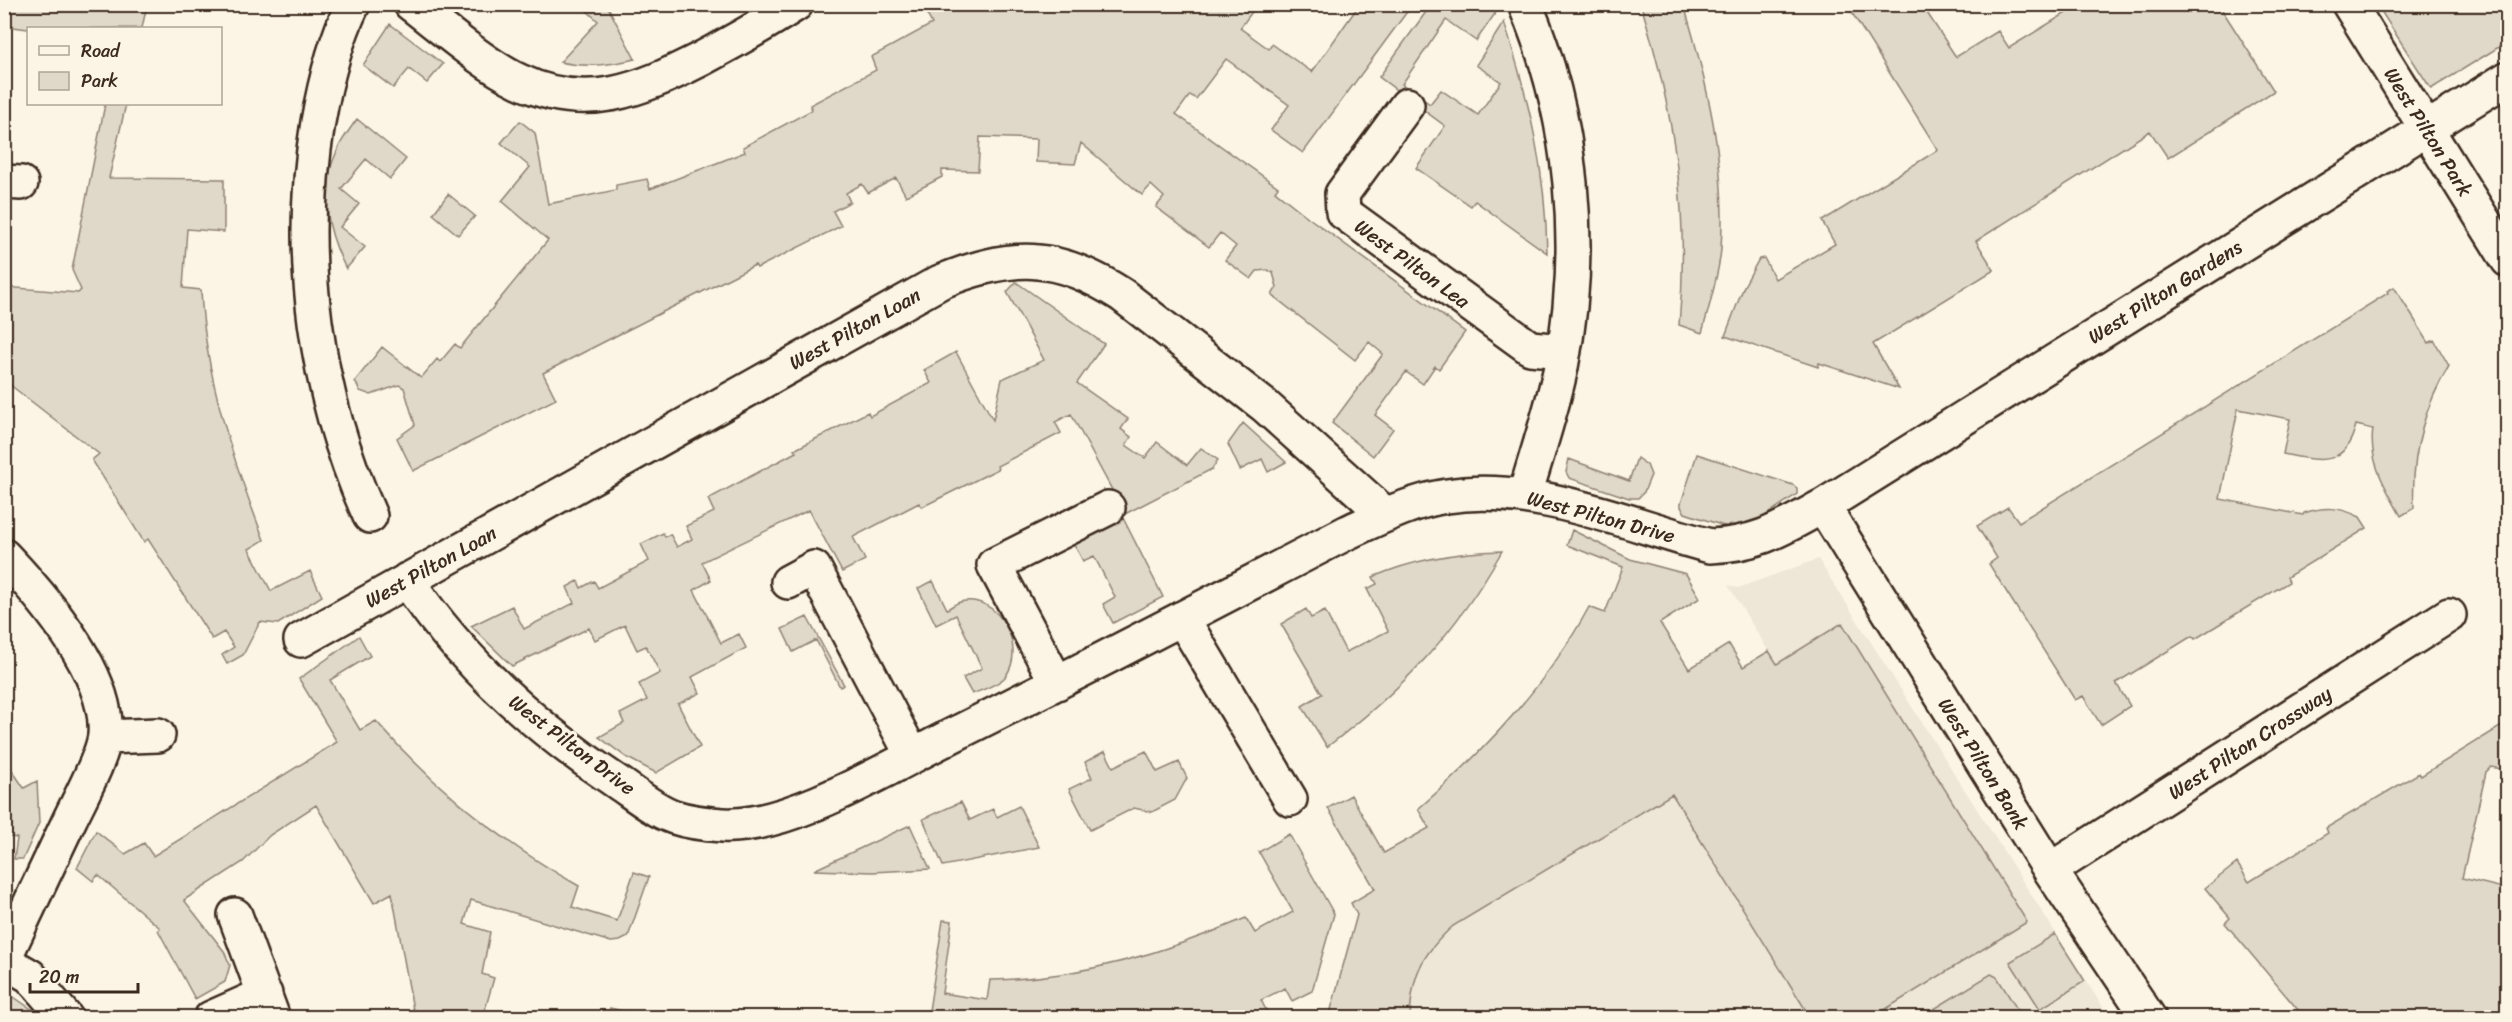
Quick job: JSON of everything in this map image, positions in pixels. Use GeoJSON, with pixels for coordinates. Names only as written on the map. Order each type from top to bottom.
{"type":"FeatureCollection","features":[{"type":"Feature","properties":{"kind":"street"},"geometry":{"type":"LineString","coordinates":[[353,4],[338,42],[322,102],[313,154],[308,225],[313,306],[325,383],[345,451],[370,516]]}},
{"type":"Feature","properties":{"kind":"street"},"geometry":{"type":"LineString","coordinates":[[411,4],[516,80],[537,89],[580,96],[604,96],[648,85],[722,47],[796,4]]}},
{"type":"Feature","properties":{"kind":"street"},"geometry":{"type":"LineString","coordinates":[[1525,4],[1546,65],[1558,111],[1569,177],[1573,245],[1564,351],[1525,495]]}},
{"type":"Feature","properties":{"kind":"street","name":"West Pilton Park"},"geometry":{"type":"LineString","coordinates":[[2349,4],[2508,260]]}},
{"type":"Feature","properties":{"kind":"street","name":"West Pilton Gardens"},"geometry":{"type":"LineString","coordinates":[[1822,506],[2508,78]]}},
{"type":"Feature","properties":{"kind":"street","name":"West Pilton Lea"},"geometry":{"type":"LineString","coordinates":[[1407,105],[1342,194],[1343,212],[1530,348],[1564,351]]}},
{"type":"Feature","properties":{"kind":"street","name":"West Pilton Loan"},"geometry":{"type":"LineString","coordinates":[[301,640],[939,282],[965,272],[1010,262],[1029,260],[1060,264],[1100,280],[1122,294],[1265,406],[1316,449],[1386,515]]}},
{"type":"Feature","properties":{"kind":"street","name":"West Pilton Drive"},"geometry":{"type":"LineString","coordinates":[[407,580],[465,655],[551,734],[590,764],[672,816],[702,823],[725,825],[770,820],[866,779],[1348,532],[1386,515],[1445,496],[1525,495],[1710,546],[1753,541],[1773,533],[1822,506]]}},
{"type":"Feature","properties":{"kind":"street","name":"West Pilton Bank"},"geometry":{"type":"LineString","coordinates":[[1822,506],[2050,870],[2149,1017]]}},
{"type":"Feature","properties":{"kind":"street"},"geometry":{"type":"LineString","coordinates":[[1057,683],[994,565],[1108,508]]}},
{"type":"Feature","properties":{"kind":"street"},"geometry":{"type":"LineString","coordinates":[[4,556],[43,600],[78,651],[98,691],[103,709],[105,736],[82,794],[4,960],[30,976],[66,1017]]}},
{"type":"Feature","properties":{"kind":"street"},"geometry":{"type":"LineString","coordinates":[[788,582],[814,568],[912,755]]}},
{"type":"Feature","properties":{"kind":"street","name":"West Pilton Crossway"},"geometry":{"type":"LineString","coordinates":[[2050,870],[2450,615]]}},
{"type":"Feature","properties":{"kind":"street"},"geometry":{"type":"LineString","coordinates":[[1182,618],[1290,800]]}},
{"type":"Feature","properties":{"kind":"street"},"geometry":{"type":"LineString","coordinates":[[105,736],[158,735]]}},
{"type":"Feature","properties":{"kind":"street"},"geometry":{"type":"LineString","coordinates":[[212,1017],[269,1006],[235,915]]}},
{"type":"Feature","properties":{"kind":"shaded area"},"geometry":{"type":"Polygon","coordinates":[[[1818,559],[2109,1017],[1329,1018],[1357,915],[1351,903],[1769,652],[1728,585],[1738,588],[1818,559]]]}},
{"type":"Feature","properties":{"kind":"green space"},"geometry":{"type":"Polygon","coordinates":[[[5,4],[147,5],[142,27],[27,27],[27,29],[5,26],[5,4]]]}},
{"type":"Feature","properties":{"kind":"green space"},"geometry":{"type":"Polygon","coordinates":[[[590,4],[607,5],[635,59],[598,65],[560,62],[598,21],[586,10],[590,4]]]}},
{"type":"Feature","properties":{"kind":"green space"},"geometry":{"type":"Polygon","coordinates":[[[922,5],[1257,5],[1240,28],[1269,49],[1272,44],[1312,72],[1359,5],[1412,5],[1303,153],[1271,130],[1289,105],[1226,59],[1196,99],[1190,95],[1176,114],[1278,187],[1275,191],[1309,218],[1465,332],[1439,369],[1435,366],[1423,384],[1406,372],[1375,415],[1393,429],[1373,456],[1332,423],[1383,354],[1369,342],[1355,360],[1272,295],[1277,287],[1273,273],[1268,270],[1257,271],[1251,279],[1225,260],[1236,246],[1220,233],[1209,247],[1156,207],[1164,197],[1151,185],[1142,195],[1081,143],[1075,164],[1036,162],[1037,139],[980,137],[978,171],[942,170],[942,177],[906,196],[896,178],[868,193],[862,184],[846,193],[850,202],[833,211],[841,226],[757,268],[755,265],[543,373],[556,399],[413,471],[397,438],[415,425],[404,388],[399,385],[371,395],[360,391],[355,381],[382,347],[421,378],[437,359],[440,362],[455,344],[460,348],[548,240],[502,201],[530,167],[501,143],[520,121],[535,133],[548,204],[616,190],[616,185],[647,179],[650,189],[745,152],[743,147],[812,110],[810,105],[876,70],[871,57],[932,24],[922,5]]]}},
{"type":"Feature","properties":{"kind":"green space"},"geometry":{"type":"Polygon","coordinates":[[[1431,5],[1497,5],[1499,8],[1476,41],[1446,20],[1402,84],[1430,104],[1441,90],[1478,115],[1501,82],[1476,65],[1504,22],[1521,79],[1540,164],[1547,253],[1475,201],[1471,206],[1416,168],[1445,126],[1379,77],[1431,5]]]}},
{"type":"Feature","properties":{"kind":"green space"},"geometry":{"type":"Polygon","coordinates":[[[1641,5],[1684,5],[1713,125],[1721,186],[1721,248],[1716,279],[1702,333],[1679,325],[1682,284],[1681,203],[1662,84],[1641,5]]]}},
{"type":"Feature","properties":{"kind":"green space"},"geometry":{"type":"Polygon","coordinates":[[[1847,5],[1922,5],[1956,57],[1998,31],[2009,48],[2079,5],[2219,5],[2274,91],[2168,158],[2150,131],[1976,241],[1994,270],[1873,344],[1899,389],[1819,363],[1818,367],[1725,336],[1744,286],[1759,259],[1764,258],[1775,279],[1835,244],[1822,221],[1938,150],[1847,5]]]}},
{"type":"Feature","properties":{"kind":"green space"},"geometry":{"type":"Polygon","coordinates":[[[2377,5],[2507,5],[2507,42],[2431,89],[2377,5]]]}},
{"type":"Feature","properties":{"kind":"green space"},"geometry":{"type":"Polygon","coordinates":[[[390,24],[443,64],[427,83],[409,69],[393,88],[363,65],[390,24]]]}},
{"type":"Feature","properties":{"kind":"green space"},"geometry":{"type":"Polygon","coordinates":[[[105,105],[126,105],[109,178],[224,179],[224,232],[187,229],[183,288],[201,290],[208,355],[222,418],[264,540],[249,549],[271,591],[310,571],[322,596],[278,624],[260,622],[243,655],[227,664],[222,655],[234,647],[224,632],[212,639],[148,539],[144,542],[92,460],[99,454],[5,381],[5,287],[78,293],[81,290],[72,270],[105,105]]]}},
{"type":"Feature","properties":{"kind":"green space"},"geometry":{"type":"Polygon","coordinates":[[[357,119],[406,159],[390,179],[366,159],[341,189],[359,204],[340,227],[365,247],[346,269],[330,226],[326,196],[331,166],[337,151],[357,119]]]}},
{"type":"Feature","properties":{"kind":"green space"},"geometry":{"type":"Polygon","coordinates":[[[448,194],[475,216],[458,235],[433,214],[448,194]]]}},
{"type":"Feature","properties":{"kind":"green space"},"geometry":{"type":"Polygon","coordinates":[[[1016,282],[1104,344],[1077,383],[1128,419],[1121,429],[1131,437],[1126,445],[1145,458],[1157,442],[1187,465],[1201,448],[1218,460],[1212,469],[1125,514],[1071,414],[1055,422],[1061,433],[997,466],[998,469],[922,507],[919,503],[853,537],[865,560],[842,572],[809,510],[702,562],[711,580],[694,590],[721,643],[739,634],[746,648],[692,677],[700,693],[678,704],[700,747],[656,773],[626,757],[599,737],[624,723],[620,714],[647,700],[639,684],[660,673],[646,646],[637,650],[625,625],[595,640],[589,628],[512,666],[471,626],[512,606],[524,629],[574,603],[567,587],[578,581],[581,588],[594,581],[598,588],[649,561],[641,544],[663,533],[665,537],[670,534],[677,547],[692,539],[686,526],[714,512],[708,499],[796,452],[794,450],[868,412],[870,416],[931,383],[924,370],[956,352],[993,420],[1002,379],[1044,360],[1007,292],[1016,282]]]}},
{"type":"Feature","properties":{"kind":"green space"},"geometry":{"type":"Polygon","coordinates":[[[2394,287],[2429,343],[2434,340],[2449,366],[2432,399],[2421,434],[2415,471],[2414,508],[2401,516],[2390,496],[2373,452],[2373,429],[2356,425],[2345,449],[2338,455],[2329,459],[2308,459],[2283,454],[2290,419],[2238,409],[2220,499],[2303,515],[2319,509],[2339,509],[2360,517],[2367,528],[2287,577],[2289,582],[2195,639],[2192,636],[2116,683],[2130,706],[2101,725],[2083,696],[2075,700],[1989,564],[1997,558],[1977,526],[2008,507],[2019,522],[2388,293],[2387,291],[2394,287]]]}},
{"type":"Feature","properties":{"kind":"green space"},"geometry":{"type":"Polygon","coordinates":[[[1243,423],[1286,462],[1268,472],[1262,459],[1240,470],[1228,444],[1243,423]]]}},
{"type":"Feature","properties":{"kind":"green space"},"geometry":{"type":"Polygon","coordinates":[[[1697,454],[1793,485],[1797,488],[1797,494],[1747,528],[1733,529],[1685,513],[1681,503],[1697,454]]]}},
{"type":"Feature","properties":{"kind":"green space"},"geometry":{"type":"Polygon","coordinates":[[[1637,458],[1647,465],[1651,475],[1644,492],[1638,498],[1629,498],[1569,478],[1566,472],[1569,459],[1629,481],[1637,458]]]}},
{"type":"Feature","properties":{"kind":"green space"},"geometry":{"type":"Polygon","coordinates":[[[1122,516],[1163,597],[1113,623],[1103,604],[1115,597],[1094,556],[1083,561],[1073,542],[1122,516]]]}},
{"type":"Feature","properties":{"kind":"green space"},"geometry":{"type":"Polygon","coordinates":[[[1572,530],[1630,559],[1686,574],[1700,598],[1660,623],[1689,669],[1729,644],[1743,667],[1769,651],[1777,664],[1842,623],[2027,922],[1873,1017],[1810,1017],[1672,794],[1453,926],[1433,947],[1420,967],[1413,989],[1410,1017],[1329,1017],[1357,915],[1351,903],[1375,889],[1328,808],[1351,795],[1384,853],[1429,828],[1418,809],[1467,764],[1513,716],[1554,663],[1589,607],[1605,613],[1623,567],[1567,545],[1572,530]]]}},
{"type":"Feature","properties":{"kind":"green space"},"geometry":{"type":"Polygon","coordinates":[[[1502,551],[1465,609],[1425,659],[1379,704],[1327,747],[1302,706],[1322,694],[1281,624],[1306,609],[1311,618],[1325,611],[1346,652],[1388,631],[1367,589],[1377,584],[1373,577],[1405,565],[1436,558],[1502,551]]]}},
{"type":"Feature","properties":{"kind":"green space"},"geometry":{"type":"Polygon","coordinates":[[[933,581],[947,609],[960,602],[974,601],[986,605],[1005,625],[1011,638],[1013,652],[1011,665],[1005,677],[990,687],[972,694],[963,678],[982,668],[956,615],[936,625],[918,588],[933,581]]]}},
{"type":"Feature","properties":{"kind":"green space"},"geometry":{"type":"Polygon","coordinates":[[[807,617],[844,685],[840,687],[816,640],[793,652],[782,629],[807,617]]]}},
{"type":"Feature","properties":{"kind":"green space"},"geometry":{"type":"Polygon","coordinates":[[[359,636],[370,656],[330,680],[360,730],[376,721],[421,769],[470,812],[523,851],[579,886],[572,907],[617,921],[634,872],[649,877],[628,937],[611,942],[471,900],[464,924],[490,932],[482,974],[494,978],[483,1017],[396,1017],[398,1012],[414,1015],[392,893],[374,903],[316,805],[270,835],[243,862],[184,900],[224,951],[230,965],[225,982],[195,999],[158,930],[160,928],[98,875],[93,881],[77,868],[96,831],[125,854],[144,843],[153,856],[337,742],[299,679],[359,636]]]}},
{"type":"Feature","properties":{"kind":"green space"},"geometry":{"type":"Polygon","coordinates":[[[2503,725],[2507,732],[2507,770],[2491,767],[2486,772],[2462,878],[2507,889],[2507,1017],[2452,1017],[2450,1013],[2445,1018],[2304,1017],[2225,923],[2230,918],[2205,888],[2237,863],[2249,882],[2328,833],[2326,828],[2419,773],[2421,776],[2503,725]]]}},
{"type":"Feature","properties":{"kind":"green space"},"geometry":{"type":"Polygon","coordinates":[[[1105,751],[1113,767],[1146,751],[1157,772],[1179,762],[1187,778],[1175,800],[1152,812],[1134,808],[1090,830],[1069,789],[1092,778],[1085,762],[1105,751]]]}},
{"type":"Feature","properties":{"kind":"green space"},"geometry":{"type":"Polygon","coordinates":[[[4,758],[24,788],[37,781],[39,823],[23,859],[14,859],[17,838],[5,836],[4,758]]]}},
{"type":"Feature","properties":{"kind":"green space"},"geometry":{"type":"Polygon","coordinates":[[[961,802],[970,820],[993,809],[997,817],[1019,806],[1039,847],[943,866],[923,819],[961,802]]]}},
{"type":"Feature","properties":{"kind":"green space"},"geometry":{"type":"Polygon","coordinates":[[[910,825],[930,869],[872,872],[814,870],[910,825]]]}},
{"type":"Feature","properties":{"kind":"green space"},"geometry":{"type":"Polygon","coordinates":[[[1289,834],[1334,914],[1312,991],[1292,1001],[1285,988],[1261,1000],[1268,1014],[1261,1017],[928,1017],[943,920],[952,921],[942,993],[987,1000],[990,980],[1056,975],[1121,962],[1153,953],[1246,918],[1255,933],[1293,912],[1259,852],[1289,834]]]}},
{"type":"Feature","properties":{"kind":"green space"},"geometry":{"type":"Polygon","coordinates":[[[2055,934],[2085,981],[2040,1009],[2010,962],[2055,934]]]}},
{"type":"Feature","properties":{"kind":"green space"},"geometry":{"type":"Polygon","coordinates":[[[1991,974],[1997,977],[2022,1017],[1921,1017],[1991,974]]]}},
{"type":"Feature","properties":{"kind":"green space"},"geometry":{"type":"Polygon","coordinates":[[[5,991],[40,1015],[40,1017],[5,1017],[5,991]]]}},
{"type":"Feature","properties":{"kind":"green space"},"geometry":{"type":"Polygon","coordinates":[[[610,1008],[647,1017],[607,1017],[610,1008]]]}}]}
